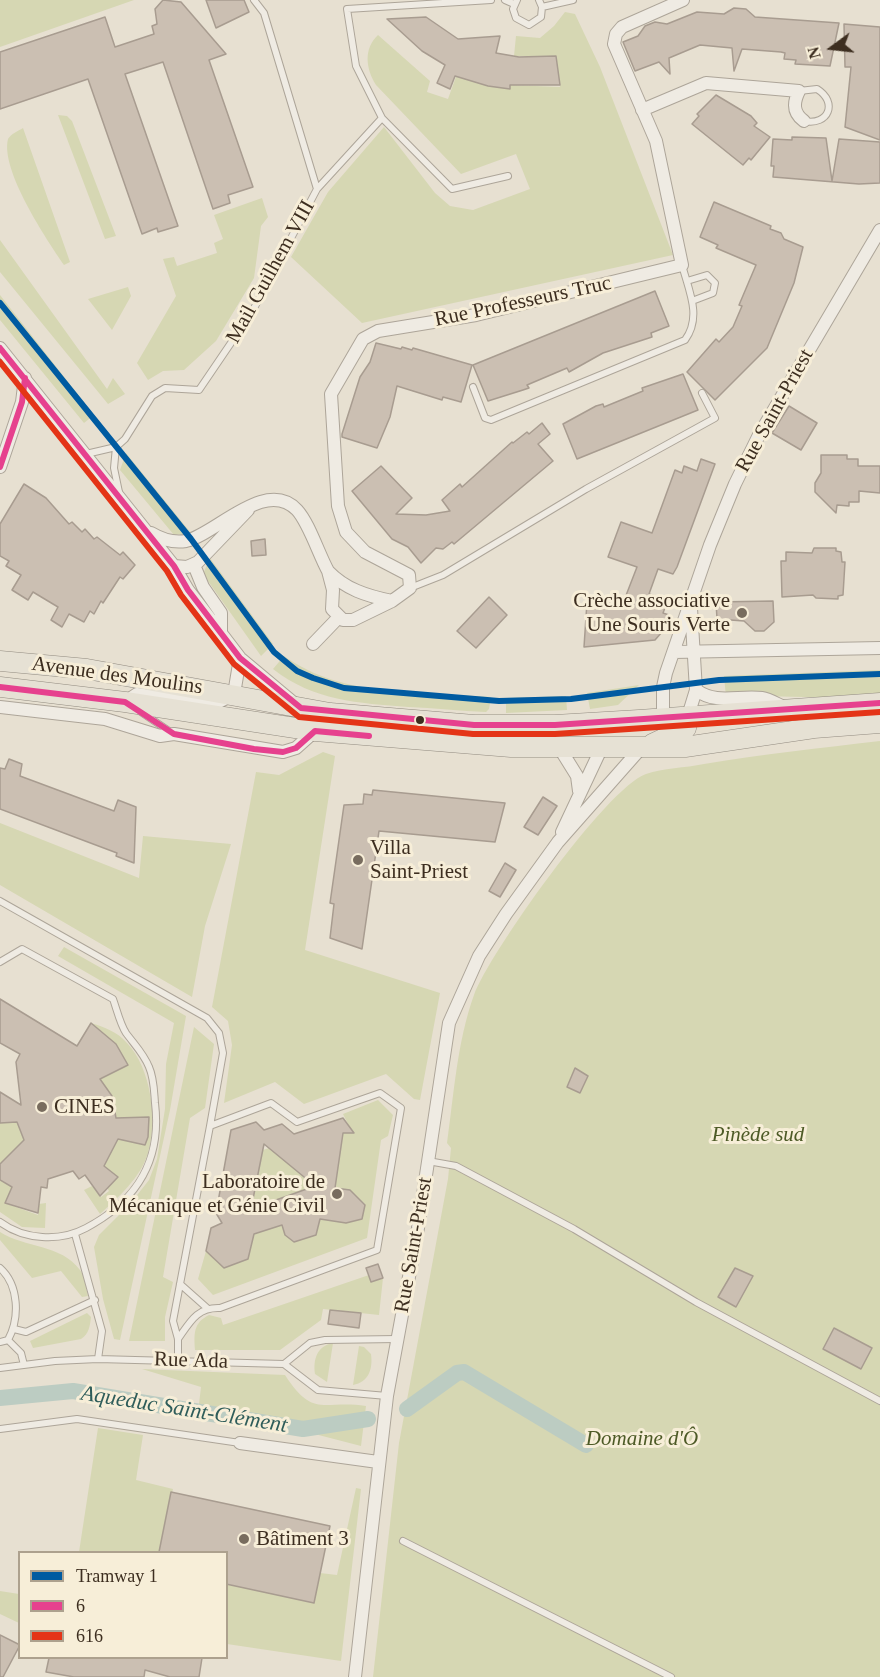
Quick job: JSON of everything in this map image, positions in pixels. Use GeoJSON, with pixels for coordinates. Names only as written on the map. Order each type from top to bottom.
{"type":"FeatureCollection","features":[{"type":"Feature","properties":{"kind":"main road","name":"Avenue des Moulins"},"geometry":{"type":"LineString","coordinates":[[0,661],[87,669],[301,708],[474,725],[639,720],[880,702]]}},
{"type":"Feature","properties":{"kind":"main road","name":"Avenue des Moulins"},"geometry":{"type":"LineString","coordinates":[[0,687],[125,702],[315,730],[499,746],[601,749],[685,747],[814,728],[880,723]]}},
{"type":"Feature","properties":{"kind":"main road"},"geometry":{"type":"LineString","coordinates":[[641,748],[686,728],[688,716]]}},
{"type":"Feature","properties":{"kind":"main road"},"geometry":{"type":"LineString","coordinates":[[601,749],[607,737],[639,720]]}},
{"type":"Feature","properties":{"kind":"street"},"geometry":{"type":"LineString","coordinates":[[682,265],[656,141],[616,52],[616,34],[622,27],[683,0]]}},
{"type":"Feature","properties":{"kind":"street"},"geometry":{"type":"LineString","coordinates":[[642,110],[706,83],[799,91],[795,100],[795,109],[798,117],[804,121]]}},
{"type":"Feature","properties":{"kind":"street","name":"Rue Saint-Priest"},"geometry":{"type":"LineString","coordinates":[[663,718],[663,687],[674,652],[710,545],[740,474],[759,435],[880,230]]}},
{"type":"Feature","properties":{"kind":"street","name":"Rue Professeurs Truc"},"geometry":{"type":"LineString","coordinates":[[410,588],[409,575],[365,552],[346,532],[338,506],[331,394],[363,339],[378,331],[476,315],[682,265]]}},
{"type":"Feature","properties":{"kind":"street"},"geometry":{"type":"LineString","coordinates":[[0,348],[147,531],[240,658],[301,708]]}},
{"type":"Feature","properties":{"kind":"street"},"geometry":{"type":"LineString","coordinates":[[0,467],[22,402],[25,378]]}},
{"type":"Feature","properties":{"kind":"street"},"geometry":{"type":"LineString","coordinates":[[147,531],[171,541],[187,540],[225,518],[264,501],[288,502],[298,512],[327,572],[333,590],[333,609],[338,618]]}},
{"type":"Feature","properties":{"kind":"street"},"geometry":{"type":"LineString","coordinates":[[174,566],[194,565],[232,530],[250,507]]}},
{"type":"Feature","properties":{"kind":"street"},"geometry":{"type":"LineString","coordinates":[[194,565],[202,587],[221,613],[221,633]]}},
{"type":"Feature","properties":{"kind":"street"},"geometry":{"type":"LineString","coordinates":[[327,572],[341,585],[369,596],[392,601]]}},
{"type":"Feature","properties":{"kind":"street"},"geometry":{"type":"LineString","coordinates":[[338,618],[353,620],[392,601],[410,588]]}},
{"type":"Feature","properties":{"kind":"street","name":"Rue Saint-Priest"},"geometry":{"type":"LineString","coordinates":[[688,716],[696,690],[691,600]]}},
{"type":"Feature","properties":{"kind":"street"},"geometry":{"type":"LineString","coordinates":[[313,644],[338,618]]}},
{"type":"Feature","properties":{"kind":"street"},"geometry":{"type":"LineString","coordinates":[[674,652],[880,648]]}},
{"type":"Feature","properties":{"kind":"street"},"geometry":{"type":"LineString","coordinates":[[234,694],[240,658]]}},
{"type":"Feature","properties":{"kind":"street"},"geometry":{"type":"LineString","coordinates":[[696,690],[705,697],[720,700],[763,698],[788,708]]}},
{"type":"Feature","properties":{"kind":"street","name":"Avenue des Moulins"},"geometry":{"type":"LineString","coordinates":[[125,702],[137,694],[213,705],[234,694]]}},
{"type":"Feature","properties":{"kind":"street","name":"Avenue des Moulins"},"geometry":{"type":"LineString","coordinates":[[0,707],[105,719],[160,736],[174,734],[283,752],[296,748],[315,730]]}},
{"type":"Feature","properties":{"kind":"street"},"geometry":{"type":"LineString","coordinates":[[559,747],[577,776],[579,792]]}},
{"type":"Feature","properties":{"kind":"street","name":"Rue Saint-Priest"},"geometry":{"type":"LineString","coordinates":[[356,1677],[387,1396],[428,1161],[449,1023],[479,956],[558,842],[641,748]]}},
{"type":"Feature","properties":{"kind":"street","name":"Rue Saint-Priest"},"geometry":{"type":"LineString","coordinates":[[558,842],[579,792],[601,749]]}},
{"type":"Feature","properties":{"kind":"street"},"geometry":{"type":"LineString","coordinates":[[240,1443],[378,1462]]}},
{"type":"Feature","properties":{"kind":"lane","name":"Mail Guilhem VIII"},"geometry":{"type":"LineString","coordinates":[[116,447],[125,439],[152,396],[165,388],[199,390],[252,312],[317,189],[264,13],[254,0]]}},
{"type":"Feature","properties":{"kind":"lane"},"geometry":{"type":"LineString","coordinates":[[491,0],[347,9],[356,66],[382,118],[452,189],[508,176]]}},
{"type":"Feature","properties":{"kind":"lane"},"geometry":{"type":"LineString","coordinates":[[505,0],[516,2],[516,18],[529,25],[541,17],[542,7],[539,0]]}},
{"type":"Feature","properties":{"kind":"lane"},"geometry":{"type":"LineString","coordinates":[[542,7],[573,0]]}},
{"type":"Feature","properties":{"kind":"lane"},"geometry":{"type":"LineString","coordinates":[[799,91],[817,89],[828,100],[830,110],[819,121],[804,121]]}},
{"type":"Feature","properties":{"kind":"lane"},"geometry":{"type":"LineString","coordinates":[[317,189],[382,118]]}},
{"type":"Feature","properties":{"kind":"lane"},"geometry":{"type":"LineString","coordinates":[[473,387],[484,418],[490,420],[685,340],[691,331],[694,319],[692,301],[682,265]]}},
{"type":"Feature","properties":{"kind":"lane"},"geometry":{"type":"LineString","coordinates":[[687,281],[707,275],[715,283],[715,289],[710,296],[692,301]]}},
{"type":"Feature","properties":{"kind":"lane"},"geometry":{"type":"LineString","coordinates":[[410,588],[443,575],[586,489],[716,418],[702,393]]}},
{"type":"Feature","properties":{"kind":"lane"},"geometry":{"type":"LineString","coordinates":[[86,454],[116,447],[114,468],[121,498]]}},
{"type":"Feature","properties":{"kind":"lane","name":"Avenue des Moulins"},"geometry":{"type":"LineString","coordinates":[[125,702],[174,734]]}},
{"type":"Feature","properties":{"kind":"lane"},"geometry":{"type":"LineString","coordinates":[[0,901],[207,1018],[219,1033],[223,1053],[173,1321],[178,1340],[178,1360]]}},
{"type":"Feature","properties":{"kind":"lane"},"geometry":{"type":"LineString","coordinates":[[0,962],[22,950],[113,999],[124,1031],[149,1065],[153,1079],[157,1134],[153,1157],[138,1185],[119,1208],[75,1234],[45,1237],[14,1232],[0,1222]]}},
{"type":"Feature","properties":{"kind":"lane"},"geometry":{"type":"LineString","coordinates":[[178,1340],[195,1314],[207,1308],[220,1308],[377,1250],[401,1108],[380,1093],[297,1122],[271,1103],[210,1126]]}},
{"type":"Feature","properties":{"kind":"lane"},"geometry":{"type":"LineString","coordinates":[[428,1161],[450,1163],[525,1203],[696,1302],[880,1401]]}},
{"type":"Feature","properties":{"kind":"lane"},"geometry":{"type":"LineString","coordinates":[[75,1234],[102,1331],[98,1359]]}},
{"type":"Feature","properties":{"kind":"lane"},"geometry":{"type":"LineString","coordinates":[[0,1268],[8,1275],[16,1298],[14,1329],[8,1341]]}},
{"type":"Feature","properties":{"kind":"lane"},"geometry":{"type":"LineString","coordinates":[[180,1284],[207,1308]]}},
{"type":"Feature","properties":{"kind":"lane"},"geometry":{"type":"LineString","coordinates":[[14,1329],[26,1332],[95,1300]]}},
{"type":"Feature","properties":{"kind":"lane"},"geometry":{"type":"LineString","coordinates":[[387,1396],[318,1390],[284,1364],[310,1344],[325,1340],[398,1339]]}},
{"type":"Feature","properties":{"kind":"lane"},"geometry":{"type":"LineString","coordinates":[[0,1342],[8,1341],[21,1353],[24,1365]]}},
{"type":"Feature","properties":{"kind":"lane","name":"Rue Ada"},"geometry":{"type":"LineString","coordinates":[[0,1368],[98,1359],[284,1364]]}},
{"type":"Feature","properties":{"kind":"lane"},"geometry":{"type":"LineString","coordinates":[[0,1430],[77,1419],[240,1443]]}},
{"type":"Feature","properties":{"kind":"lane"},"geometry":{"type":"LineString","coordinates":[[403,1541],[671,1677]]}},
{"type":"Feature","properties":{"kind":"green space"},"geometry":{"type":"Polygon","coordinates":[[[0,0],[134,0],[0,47],[0,0]]]}},
{"type":"Feature","properties":{"kind":"green space"},"geometry":{"type":"Polygon","coordinates":[[[565,12],[575,14],[600,67],[673,255],[362,323],[291,257],[328,192],[384,127],[435,193],[450,206],[473,210],[530,189],[516,154],[461,174],[376,85],[368,66],[368,53],[373,41],[378,35],[430,81],[427,92],[448,99],[458,71],[470,79],[509,89],[510,85],[560,87],[556,56],[514,56],[516,36],[540,38],[565,12]]]}},
{"type":"Feature","properties":{"kind":"green space"},"geometry":{"type":"Polygon","coordinates":[[[58,115],[67,116],[72,121],[116,236],[105,239],[58,115]]]}},
{"type":"Feature","properties":{"kind":"green space"},"geometry":{"type":"Polygon","coordinates":[[[23,128],[70,262],[64,265],[27,204],[11,168],[7,152],[8,139],[23,128]]]}},
{"type":"Feature","properties":{"kind":"green space"},"geometry":{"type":"Polygon","coordinates":[[[262,198],[268,217],[261,226],[254,278],[216,341],[184,370],[163,371],[148,380],[137,363],[176,296],[163,259],[174,257],[177,266],[217,253],[214,243],[223,239],[214,215],[262,198]]]}},
{"type":"Feature","properties":{"kind":"green space"},"geometry":{"type":"Polygon","coordinates":[[[0,240],[107,389],[113,378],[125,394],[108,404],[0,272],[0,240]]]}},
{"type":"Feature","properties":{"kind":"green space"},"geometry":{"type":"Polygon","coordinates":[[[128,287],[131,296],[112,330],[88,299],[128,287]]]}},
{"type":"Feature","properties":{"kind":"green space"},"geometry":{"type":"Polygon","coordinates":[[[0,295],[94,415],[84,423],[0,320],[0,295]]]}},
{"type":"Feature","properties":{"kind":"green space"},"geometry":{"type":"Polygon","coordinates":[[[126,453],[191,533],[174,535],[120,470],[126,453]]]}},
{"type":"Feature","properties":{"kind":"green space"},"geometry":{"type":"Polygon","coordinates":[[[210,558],[273,644],[261,656],[203,574],[210,558]]]}},
{"type":"Feature","properties":{"kind":"green space"},"geometry":{"type":"Polygon","coordinates":[[[284,656],[307,670],[357,686],[410,693],[491,697],[489,709],[486,712],[372,704],[321,694],[304,688],[273,669],[284,656]]]}},
{"type":"Feature","properties":{"kind":"green space"},"geometry":{"type":"Polygon","coordinates":[[[880,670],[880,697],[726,697],[724,676],[880,670]]]}},
{"type":"Feature","properties":{"kind":"green space"},"geometry":{"type":"Polygon","coordinates":[[[639,685],[618,705],[590,709],[587,693],[639,685]]]}},
{"type":"Feature","properties":{"kind":"green space"},"geometry":{"type":"Polygon","coordinates":[[[566,696],[567,710],[506,713],[506,698],[566,696]]]}},
{"type":"Feature","properties":{"kind":"green space","name":"Domaine d'Ô"},"geometry":{"type":"Polygon","coordinates":[[[880,741],[880,1677],[373,1677],[399,1443],[448,1179],[451,1148],[447,1143],[457,1068],[468,1013],[484,974],[524,911],[578,839],[628,786],[646,774],[748,757],[880,741]]]}},
{"type":"Feature","properties":{"kind":"green space"},"geometry":{"type":"Polygon","coordinates":[[[323,752],[335,756],[305,950],[440,993],[420,1100],[414,1099],[386,1074],[304,1104],[275,1082],[224,1103],[232,1045],[228,1021],[212,1007],[256,772],[279,775],[323,752]]]}},
{"type":"Feature","properties":{"kind":"green space"},"geometry":{"type":"Polygon","coordinates":[[[0,823],[139,878],[143,836],[231,844],[205,926],[192,997],[0,885],[0,823]]]}},
{"type":"Feature","properties":{"kind":"green space"},"geometry":{"type":"Polygon","coordinates":[[[64,947],[186,1016],[170,1110],[120,1340],[114,1339],[103,1299],[94,1247],[99,1235],[130,1204],[149,1180],[157,1159],[165,1109],[166,1064],[174,1023],[58,956],[64,947]]]}},
{"type":"Feature","properties":{"kind":"green space"},"geometry":{"type":"Polygon","coordinates":[[[91,1023],[119,1036],[135,1054],[147,1080],[152,1110],[151,1140],[145,1162],[128,1186],[100,1214],[84,1190],[92,1186],[101,1197],[109,1191],[107,1188],[117,1177],[104,1166],[118,1139],[145,1145],[149,1117],[116,1118],[111,1095],[72,1093],[128,1065],[116,1044],[91,1023]]]}},
{"type":"Feature","properties":{"kind":"green space"},"geometry":{"type":"Polygon","coordinates":[[[194,1027],[214,1044],[205,1108],[190,1118],[163,1277],[173,1282],[165,1317],[165,1341],[129,1341],[194,1027]]]}},
{"type":"Feature","properties":{"kind":"green space"},"geometry":{"type":"Polygon","coordinates":[[[378,1100],[393,1115],[388,1136],[381,1140],[367,1238],[213,1295],[198,1279],[206,1251],[224,1268],[248,1259],[254,1234],[282,1225],[285,1235],[294,1242],[316,1235],[319,1225],[316,1213],[338,1221],[362,1219],[365,1204],[350,1190],[335,1188],[343,1133],[348,1133],[349,1126],[343,1114],[378,1100]]]}},
{"type":"Feature","properties":{"kind":"green space"},"geometry":{"type":"Polygon","coordinates":[[[18,1121],[21,1132],[29,1141],[21,1151],[17,1147],[0,1164],[0,1123],[18,1121]]]}},
{"type":"Feature","properties":{"kind":"green space"},"geometry":{"type":"Polygon","coordinates":[[[269,1148],[323,1192],[256,1207],[252,1203],[263,1150],[269,1148]]]}},
{"type":"Feature","properties":{"kind":"green space"},"geometry":{"type":"Polygon","coordinates":[[[0,1180],[12,1187],[5,1203],[38,1215],[39,1204],[46,1203],[45,1228],[22,1227],[0,1212],[0,1180]]]}},
{"type":"Feature","properties":{"kind":"green space"},"geometry":{"type":"Polygon","coordinates":[[[0,1232],[63,1255],[80,1270],[88,1296],[82,1297],[61,1271],[32,1278],[0,1240],[0,1232]]]}},
{"type":"Feature","properties":{"kind":"green space"},"geometry":{"type":"Polygon","coordinates":[[[369,1275],[372,1282],[383,1278],[379,1315],[323,1309],[321,1320],[280,1350],[195,1350],[197,1325],[209,1315],[221,1318],[223,1325],[369,1275]]]}},
{"type":"Feature","properties":{"kind":"green space"},"geometry":{"type":"Polygon","coordinates":[[[87,1313],[91,1317],[90,1327],[81,1339],[33,1348],[30,1341],[87,1313]]]}},
{"type":"Feature","properties":{"kind":"green space"},"geometry":{"type":"Polygon","coordinates":[[[333,1343],[327,1382],[315,1374],[315,1363],[320,1350],[333,1343]]]}},
{"type":"Feature","properties":{"kind":"green space"},"geometry":{"type":"Polygon","coordinates":[[[359,1346],[364,1347],[371,1354],[371,1365],[366,1378],[353,1385],[359,1346]]]}},
{"type":"Feature","properties":{"kind":"green space"},"geometry":{"type":"Polygon","coordinates":[[[142,1369],[285,1375],[295,1389],[312,1403],[366,1406],[361,1446],[199,1404],[201,1387],[142,1369]]]}},
{"type":"Feature","properties":{"kind":"green space"},"geometry":{"type":"Polygon","coordinates":[[[98,1428],[143,1435],[136,1480],[173,1489],[159,1551],[79,1551],[98,1428]]]}},
{"type":"Feature","properties":{"kind":"green space"},"geometry":{"type":"Polygon","coordinates":[[[356,1488],[361,1489],[341,1661],[228,1644],[228,1584],[314,1603],[320,1573],[337,1575],[356,1488]]]}},
{"type":"Feature","properties":{"kind":"green space"},"geometry":{"type":"Polygon","coordinates":[[[0,1591],[18,1594],[18,1623],[0,1614],[0,1591]]]}},
{"type":"Feature","properties":{"kind":"building"},"geometry":{"type":"Polygon","coordinates":[[[163,0],[181,2],[226,54],[209,60],[253,187],[228,195],[230,203],[213,209],[163,62],[125,74],[178,226],[158,232],[157,228],[142,234],[88,79],[0,109],[0,52],[105,17],[115,47],[154,34],[152,26],[157,24],[155,9],[163,0]]]}},
{"type":"Feature","properties":{"kind":"building"},"geometry":{"type":"Polygon","coordinates":[[[206,0],[244,0],[249,12],[216,28],[206,0]]]}},
{"type":"Feature","properties":{"kind":"building"},"geometry":{"type":"Polygon","coordinates":[[[734,8],[746,9],[755,17],[839,23],[830,66],[795,64],[796,60],[784,59],[785,53],[742,49],[734,71],[732,48],[700,45],[669,58],[670,74],[659,62],[635,71],[623,42],[638,36],[645,26],[655,22],[667,24],[697,12],[724,14],[734,8]]]}},
{"type":"Feature","properties":{"kind":"building"},"geometry":{"type":"Polygon","coordinates":[[[426,17],[458,39],[500,36],[496,53],[519,57],[556,56],[560,85],[510,85],[510,89],[488,86],[455,76],[450,89],[437,83],[445,65],[422,51],[387,19],[426,17]]]}},
{"type":"Feature","properties":{"kind":"building"},"geometry":{"type":"Polygon","coordinates":[[[844,24],[880,27],[880,140],[845,127],[851,67],[845,67],[844,24]]]}},
{"type":"Feature","properties":{"kind":"building"},"geometry":{"type":"Polygon","coordinates":[[[716,95],[751,116],[757,123],[754,126],[770,137],[751,160],[749,158],[743,165],[692,124],[699,116],[697,114],[716,95]]]}},
{"type":"Feature","properties":{"kind":"building"},"geometry":{"type":"Polygon","coordinates":[[[792,137],[826,138],[832,181],[839,139],[880,142],[880,183],[859,184],[773,177],[774,166],[771,166],[773,139],[792,140],[792,137]]]}},
{"type":"Feature","properties":{"kind":"building"},"geometry":{"type":"Polygon","coordinates":[[[714,202],[771,226],[770,229],[781,233],[784,239],[803,247],[794,283],[767,348],[715,400],[687,372],[716,339],[719,342],[733,327],[742,306],[739,305],[756,265],[716,248],[718,245],[700,237],[714,202]]]}},
{"type":"Feature","properties":{"kind":"building"},"geometry":{"type":"Polygon","coordinates":[[[655,291],[669,326],[651,333],[652,337],[603,353],[569,372],[567,368],[527,385],[529,388],[488,401],[473,365],[655,291]]]}},
{"type":"Feature","properties":{"kind":"building"},"geometry":{"type":"Polygon","coordinates":[[[376,343],[401,349],[402,347],[412,350],[413,348],[472,365],[461,402],[443,397],[442,400],[397,386],[390,417],[377,448],[342,437],[360,377],[370,362],[376,343]]]}},
{"type":"Feature","properties":{"kind":"building"},"geometry":{"type":"Polygon","coordinates":[[[683,374],[698,410],[577,459],[563,424],[596,406],[603,404],[604,407],[643,391],[642,388],[683,374]]]}},
{"type":"Feature","properties":{"kind":"building"},"geometry":{"type":"Polygon","coordinates":[[[789,406],[817,423],[801,450],[772,433],[789,406]]]}},
{"type":"Feature","properties":{"kind":"building"},"geometry":{"type":"Polygon","coordinates":[[[542,423],[550,434],[538,444],[553,461],[454,544],[452,542],[443,549],[436,548],[421,563],[408,547],[392,539],[352,491],[381,466],[412,498],[396,514],[426,515],[450,511],[442,500],[460,484],[462,487],[512,442],[527,432],[529,434],[542,423]]]}},
{"type":"Feature","properties":{"kind":"building"},"geometry":{"type":"Polygon","coordinates":[[[821,455],[847,455],[847,459],[858,459],[858,466],[880,466],[880,493],[859,491],[859,502],[849,502],[849,506],[837,505],[836,513],[815,492],[815,483],[821,473],[821,455]]]}},
{"type":"Feature","properties":{"kind":"building"},"geometry":{"type":"Polygon","coordinates":[[[701,459],[715,464],[677,567],[673,574],[658,569],[649,594],[668,600],[663,613],[669,615],[662,632],[655,640],[584,647],[587,602],[625,598],[637,567],[608,557],[621,522],[652,533],[675,470],[682,473],[684,466],[697,471],[701,459]]]}},
{"type":"Feature","properties":{"kind":"building"},"geometry":{"type":"Polygon","coordinates":[[[24,484],[46,498],[69,524],[72,522],[82,532],[85,529],[94,539],[97,537],[120,555],[123,552],[135,565],[123,579],[120,577],[103,603],[101,601],[94,614],[90,611],[84,622],[69,614],[62,627],[51,620],[58,607],[33,592],[28,600],[12,590],[21,575],[6,566],[9,561],[0,556],[0,524],[24,484]]]}},
{"type":"Feature","properties":{"kind":"building"},"geometry":{"type":"Polygon","coordinates":[[[265,539],[266,555],[252,556],[251,541],[265,539]]]}},
{"type":"Feature","properties":{"kind":"building"},"geometry":{"type":"Polygon","coordinates":[[[814,548],[836,548],[836,551],[841,552],[842,562],[845,562],[843,595],[838,596],[838,599],[816,598],[813,595],[782,597],[781,561],[786,561],[786,552],[812,553],[814,548]]]}},
{"type":"Feature","properties":{"kind":"building"},"geometry":{"type":"Polygon","coordinates":[[[489,597],[507,615],[476,648],[457,631],[489,597]]]}},
{"type":"Feature","properties":{"kind":"building"},"geometry":{"type":"Polygon","coordinates":[[[773,601],[774,622],[764,631],[755,631],[744,621],[717,619],[716,602],[773,601]]]}},
{"type":"Feature","properties":{"kind":"building"},"geometry":{"type":"Polygon","coordinates":[[[9,759],[22,764],[20,776],[114,811],[118,800],[136,807],[134,863],[116,856],[117,853],[0,809],[0,768],[5,769],[9,759]]]}},
{"type":"Feature","properties":{"kind":"building","name":"Villa Saint-Priest"},"geometry":{"type":"Polygon","coordinates":[[[373,790],[505,803],[495,842],[379,831],[362,949],[330,938],[334,904],[330,903],[344,805],[363,804],[364,794],[372,795],[373,790]]]}},
{"type":"Feature","properties":{"kind":"building"},"geometry":{"type":"Polygon","coordinates":[[[543,797],[557,806],[538,835],[524,827],[543,797]]]}},
{"type":"Feature","properties":{"kind":"building"},"geometry":{"type":"Polygon","coordinates":[[[505,863],[516,870],[500,897],[489,891],[505,863]]]}},
{"type":"Feature","properties":{"kind":"building","name":"CINES"},"geometry":{"type":"Polygon","coordinates":[[[0,999],[77,1046],[91,1023],[116,1044],[128,1065],[100,1079],[112,1096],[116,1118],[149,1117],[148,1137],[145,1145],[118,1139],[104,1166],[118,1177],[100,1196],[85,1175],[79,1179],[73,1171],[48,1179],[47,1188],[41,1187],[38,1213],[5,1203],[12,1187],[0,1180],[0,1164],[24,1140],[17,1122],[0,1123],[0,1092],[21,1105],[16,1062],[20,1054],[0,1043],[0,999]]]}},
{"type":"Feature","properties":{"kind":"building"},"geometry":{"type":"Polygon","coordinates":[[[575,1068],[588,1076],[580,1093],[567,1087],[575,1068]]]}},
{"type":"Feature","properties":{"kind":"building","name":"Laboratoire de Mécanique et Génie Civil"},"geometry":{"type":"Polygon","coordinates":[[[343,1118],[354,1133],[343,1133],[335,1188],[350,1190],[365,1205],[362,1219],[346,1223],[320,1219],[316,1235],[294,1242],[285,1235],[282,1225],[254,1234],[248,1259],[224,1268],[206,1251],[211,1228],[222,1223],[216,1213],[231,1130],[256,1122],[264,1130],[282,1124],[294,1134],[343,1118]],[[264,1144],[251,1209],[315,1186],[264,1144]]]}},
{"type":"Feature","properties":{"kind":"building"},"geometry":{"type":"Polygon","coordinates":[[[378,1264],[383,1278],[371,1282],[366,1268],[378,1264]]]}},
{"type":"Feature","properties":{"kind":"building"},"geometry":{"type":"Polygon","coordinates":[[[735,1268],[753,1276],[736,1307],[718,1297],[735,1268]]]}},
{"type":"Feature","properties":{"kind":"building"},"geometry":{"type":"Polygon","coordinates":[[[330,1310],[361,1313],[359,1328],[328,1324],[330,1310]]]}},
{"type":"Feature","properties":{"kind":"building"},"geometry":{"type":"Polygon","coordinates":[[[834,1328],[872,1348],[861,1369],[823,1349],[834,1328]]]}},
{"type":"Feature","properties":{"kind":"building","name":"Bâtiment 3"},"geometry":{"type":"Polygon","coordinates":[[[171,1492],[330,1526],[314,1603],[228,1584],[228,1551],[159,1551],[171,1492]]]}},
{"type":"Feature","properties":{"kind":"building"},"geometry":{"type":"Polygon","coordinates":[[[0,1635],[18,1644],[18,1649],[3,1677],[0,1677],[0,1635]]]}},
{"type":"Feature","properties":{"kind":"building"},"geometry":{"type":"Polygon","coordinates":[[[49,1659],[202,1659],[199,1677],[170,1677],[145,1670],[144,1677],[74,1677],[46,1672],[49,1659]]]}},
{"type":"Feature","properties":{"kind":"waterway","name":"Aqueduc Saint-Clément"},"geometry":{"type":"LineString","coordinates":[[407,1409],[457,1373],[464,1372],[586,1445]]}},
{"type":"Feature","properties":{"kind":"waterway","name":"Aqueduc Saint-Clément"},"geometry":{"type":"LineString","coordinates":[[0,1398],[73,1391],[303,1429],[368,1419]]}},
{"type":"Feature","properties":{"kind":"tram line","name":"1"},"geometry":{"type":"LineString","coordinates":[[0,303],[191,539],[274,652],[297,671],[313,678],[344,688],[499,701],[571,699],[719,680],[880,674]]}},
{"type":"Feature","properties":{"kind":"transit line","name":"6"},"geometry":{"type":"LineString","coordinates":[[0,348],[174,566],[188,590],[240,658],[301,708],[474,725],[555,725],[880,703]]}},
{"type":"Feature","properties":{"kind":"transit line","name":"616"},"geometry":{"type":"LineString","coordinates":[[0,362],[167,571],[181,595],[234,664],[299,717],[473,734],[555,734],[880,712]]}},
{"type":"Feature","properties":{"kind":"transit line","name":"6"},"geometry":{"type":"LineString","coordinates":[[0,467],[22,402],[25,378]]}},
{"type":"Feature","properties":{"kind":"transit line","name":"6"},"geometry":{"type":"LineString","coordinates":[[0,687],[125,702],[174,734],[254,749],[283,752],[296,748],[315,731],[369,736]]}},
{"type":"Feature","properties":{"kind":"place","name":"Crèche associative Une Souris Verte"},"geometry":{"type":"Point","coordinates":[742,613]}},
{"type":"Feature","properties":{"kind":"place","name":"Villa Saint-Priest"},"geometry":{"type":"Point","coordinates":[358,860]}},
{"type":"Feature","properties":{"kind":"place","name":"CINES"},"geometry":{"type":"Point","coordinates":[42,1107]}},
{"type":"Feature","properties":{"kind":"place","name":"Laboratoire de Mécanique et Génie Civil"},"geometry":{"type":"Point","coordinates":[337,1194]}},
{"type":"Feature","properties":{"kind":"place","name":"Bâtiment 3"},"geometry":{"type":"Point","coordinates":[244,1539]}},
{"type":"Feature","properties":{"kind":"park label","name":"Pinède sud"},"geometry":{"type":"Point","coordinates":[758,1135]}}]}
